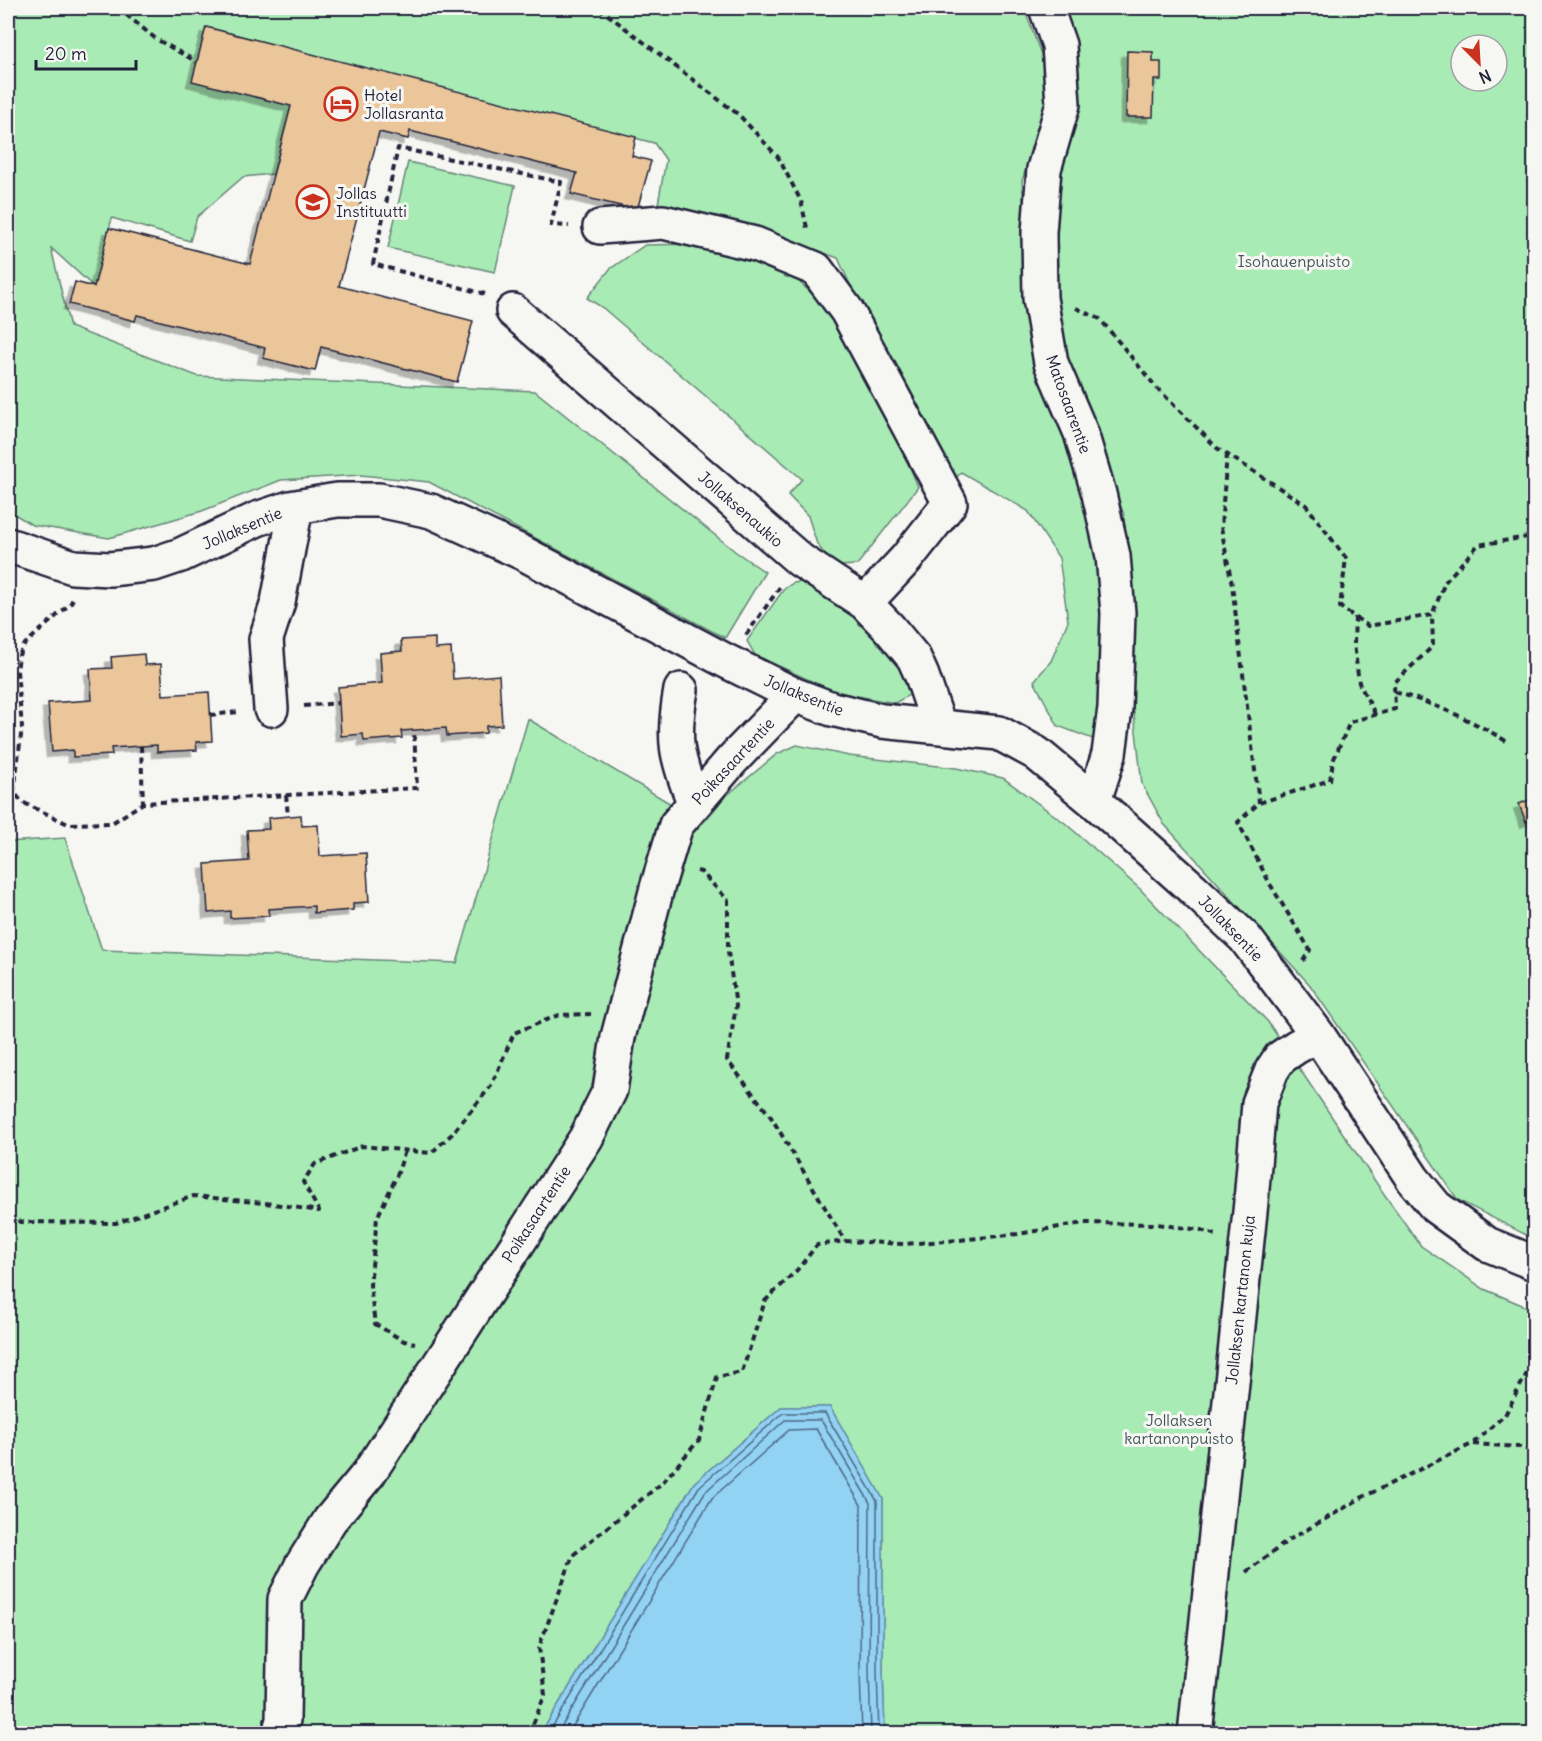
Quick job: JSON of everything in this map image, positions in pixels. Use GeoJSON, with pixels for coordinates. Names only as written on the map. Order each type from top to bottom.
{"type":"FeatureCollection","features":[{"type":"Feature","properties":{"kind":"street","name":"Matosaarentie"},"geometry":{"type":"LineString","coordinates":[[1046,8],[1059,45],[1064,104],[1044,169],[1039,232],[1040,298],[1052,363],[1081,433],[1099,494],[1113,556],[1118,613],[1115,708],[1109,754],[1094,801]]}},
{"type":"Feature","properties":{"kind":"street"},"geometry":{"type":"LineString","coordinates":[[600,227],[663,222],[754,244],[816,269],[847,311],[950,503],[906,559],[865,603]]}},
{"type":"Feature","properties":{"kind":"street","name":"Jollaksenaukio"},"geometry":{"type":"LineString","coordinates":[[513,311],[800,560],[865,603],[914,658],[939,726]]}},
{"type":"Feature","properties":{"kind":"street","name":"Jollaksentie"},"geometry":{"type":"LineString","coordinates":[[8,545],[73,567],[110,569],[154,564],[181,555],[257,519],[296,507],[337,500],[379,500],[431,511],[523,553],[679,637],[795,695],[832,710],[882,721],[999,733],[1036,753],[1094,801],[1245,938],[1318,1035],[1413,1179],[1436,1208],[1487,1244],[1534,1263]]}},
{"type":"Feature","properties":{"kind":"street"},"geometry":{"type":"LineString","coordinates":[[271,709],[266,639],[278,602],[296,507]]}},
{"type":"Feature","properties":{"kind":"street"},"geometry":{"type":"LineString","coordinates":[[681,690],[675,720],[676,747],[694,802]]}},
{"type":"Feature","properties":{"kind":"street","name":"Poikasaartentie"},"geometry":{"type":"LineString","coordinates":[[279,1734],[283,1720],[285,1599],[302,1565],[330,1520],[369,1473],[586,1138],[610,1090],[618,1037],[676,825],[694,802],[795,695]]}},
{"type":"Feature","properties":{"kind":"street","name":"Jollaksen kartanon kuja"},"geometry":{"type":"LineString","coordinates":[[1195,1734],[1259,1103],[1272,1070],[1280,1058],[1318,1035]]}},
{"type":"Feature","properties":{"kind":"path"},"geometry":{"type":"LineString","coordinates":[[118,8],[156,39],[197,62]]}},
{"type":"Feature","properties":{"kind":"path"},"geometry":{"type":"LineString","coordinates":[[599,8],[740,115],[778,157],[801,201],[816,269]]}},
{"type":"Feature","properties":{"kind":"path"},"geometry":{"type":"LineString","coordinates":[[513,311],[488,295],[373,264],[398,148],[561,182],[551,225],[600,227]]}},
{"type":"Feature","properties":{"kind":"path"},"geometry":{"type":"LineString","coordinates":[[1039,263],[1077,308],[1100,319],[1156,387],[1217,448],[1306,505],[1346,558],[1340,607],[1368,626],[1432,615]]}},
{"type":"Feature","properties":{"kind":"path"},"geometry":{"type":"LineString","coordinates":[[1227,454],[1221,527],[1232,585],[1259,803]]}},
{"type":"Feature","properties":{"kind":"path"},"geometry":{"type":"LineString","coordinates":[[1284,989],[1310,950],[1270,884],[1238,822],[1259,803],[1330,780],[1333,761],[1350,722],[1395,709],[1394,683],[1433,646],[1432,615],[1445,582],[1478,545],[1534,536]]}},
{"type":"Feature","properties":{"kind":"path"},"geometry":{"type":"LineString","coordinates":[[744,637],[800,560]]}},
{"type":"Feature","properties":{"kind":"path"},"geometry":{"type":"LineString","coordinates":[[87,568],[70,604],[25,644],[19,655],[17,671],[22,727],[14,792],[22,802],[68,824],[112,823],[143,803],[417,788],[414,731]]}},
{"type":"Feature","properties":{"kind":"path"},"geometry":{"type":"LineString","coordinates":[[1355,617],[1354,644],[1359,682],[1375,714]]}},
{"type":"Feature","properties":{"kind":"path"},"geometry":{"type":"LineString","coordinates":[[1395,692],[1444,708],[1471,720],[1506,741]]}},
{"type":"Feature","properties":{"kind":"path"},"geometry":{"type":"LineString","coordinates":[[141,746],[143,803]]}},
{"type":"Feature","properties":{"kind":"path"},"geometry":{"type":"LineString","coordinates":[[8,796],[14,792]]}},
{"type":"Feature","properties":{"kind":"path"},"geometry":{"type":"LineString","coordinates":[[286,795],[288,816]]}},
{"type":"Feature","properties":{"kind":"path"},"geometry":{"type":"LineString","coordinates":[[664,864],[701,872],[728,900],[728,952],[736,1006],[728,1060],[771,1117],[845,1241]]}},
{"type":"Feature","properties":{"kind":"path"},"geometry":{"type":"LineString","coordinates":[[8,1218],[21,1222],[116,1223],[194,1196],[320,1211],[303,1182],[315,1164],[362,1146],[431,1153],[452,1134],[491,1086],[514,1033],[559,1014],[625,1013]]}},
{"type":"Feature","properties":{"kind":"path"},"geometry":{"type":"LineString","coordinates":[[405,1151],[398,1175],[377,1218],[370,1285],[375,1324],[404,1341],[448,1350]]}},
{"type":"Feature","properties":{"kind":"path"},"geometry":{"type":"LineString","coordinates":[[529,1734],[545,1695],[539,1647],[573,1555],[662,1483],[699,1440],[717,1377],[742,1372],[765,1301],[797,1270],[817,1245],[845,1241],[904,1244],[959,1240],[1018,1234],[1084,1223],[1156,1224],[1201,1230],[1245,1244]]}},
{"type":"Feature","properties":{"kind":"path"},"geometry":{"type":"LineString","coordinates":[[1209,1603],[1260,1560],[1289,1540],[1364,1497],[1472,1444],[1505,1414],[1528,1371],[1534,1367]]}},
{"type":"Feature","properties":{"kind":"path"},"geometry":{"type":"LineString","coordinates":[[1472,1444],[1520,1447],[1534,1452]]}},
{"type":"Feature","properties":{"kind":"green space"},"geometry":{"type":"Polygon","coordinates":[[[8,8],[1024,8],[1042,57],[1047,102],[1022,181],[1034,336],[1097,534],[1111,634],[1098,741],[1058,726],[1034,681],[1051,661],[1068,621],[1059,558],[1028,511],[961,472],[954,481],[872,320],[863,313],[838,258],[749,228],[658,204],[666,160],[654,143],[206,27],[193,81],[291,106],[273,174],[243,177],[197,217],[190,241],[112,218],[94,287],[51,248],[70,327],[197,376],[535,391],[736,552],[765,572],[725,638],[429,482],[361,475],[281,480],[202,511],[109,538],[32,525],[8,510],[8,8]]]}},
{"type":"Feature","properties":{"kind":"green space","name":"Isohauenpuisto"},"geometry":{"type":"Polygon","coordinates":[[[1057,8],[1534,8],[1534,1239],[1458,1200],[1310,985],[1164,824],[1142,784],[1133,705],[1124,515],[1072,374],[1051,296],[1057,8]]]}},
{"type":"Feature","properties":{"kind":"green space"},"geometry":{"type":"Polygon","coordinates":[[[408,162],[515,186],[495,272],[388,248],[408,162]]]}},
{"type":"Feature","properties":{"kind":"green space"},"geometry":{"type":"Polygon","coordinates":[[[694,244],[747,257],[798,281],[831,311],[886,410],[918,487],[857,565],[839,566],[828,559],[817,544],[808,516],[788,495],[802,479],[603,308],[587,298],[610,269],[645,245],[694,244]]]}},
{"type":"Feature","properties":{"kind":"green space"},"geometry":{"type":"Polygon","coordinates":[[[801,582],[866,625],[899,661],[911,694],[895,703],[835,692],[755,655],[747,641],[784,589],[793,583],[801,582]]]}},
{"type":"Feature","properties":{"kind":"green space","name":"Jollaksen kartanonpuisto"},"geometry":{"type":"Polygon","coordinates":[[[528,719],[703,823],[726,796],[777,754],[797,745],[849,756],[956,768],[1003,778],[1065,823],[1140,889],[1268,1022],[1421,1246],[1484,1289],[1534,1310],[1534,1733],[885,1733],[883,1499],[830,1407],[781,1407],[694,1483],[541,1733],[8,1734],[8,842],[65,838],[102,950],[457,963],[528,719]]]}},
{"type":"Feature","properties":{"kind":"water"},"geometry":{"type":"Polygon","coordinates":[[[781,1407],[830,1407],[883,1499],[885,1733],[541,1733],[694,1483],[781,1407]]]}},
{"type":"Feature","properties":{"kind":"building","name":"Jollas Instituutti"},"geometry":{"type":"Polygon","coordinates":[[[206,27],[636,137],[632,156],[651,161],[637,210],[571,194],[577,173],[410,131],[408,139],[379,132],[339,286],[473,321],[457,382],[321,347],[315,371],[263,358],[265,348],[137,315],[135,321],[69,304],[75,282],[94,287],[109,228],[250,264],[291,106],[192,81],[206,27]]]}},
{"type":"Feature","properties":{"kind":"building"},"geometry":{"type":"Polygon","coordinates":[[[1127,51],[1153,52],[1153,62],[1161,62],[1161,80],[1154,80],[1153,117],[1126,117],[1127,51]]]}},
{"type":"Feature","properties":{"kind":"building"},"geometry":{"type":"Polygon","coordinates":[[[435,638],[435,649],[451,648],[453,679],[499,675],[502,725],[486,726],[486,733],[447,736],[446,728],[401,731],[402,738],[364,741],[363,734],[341,736],[338,687],[382,683],[380,653],[402,651],[401,640],[435,638]]]}},
{"type":"Feature","properties":{"kind":"building"},"geometry":{"type":"Polygon","coordinates":[[[144,654],[145,665],[161,664],[163,695],[209,692],[212,741],[196,742],[197,750],[157,752],[157,745],[111,748],[112,755],[73,757],[73,750],[52,752],[48,703],[92,700],[90,669],[112,668],[111,657],[144,654]]]}},
{"type":"Feature","properties":{"kind":"building"},"geometry":{"type":"Polygon","coordinates":[[[1534,798],[1534,824],[1532,819],[1526,822],[1519,804],[1534,798]]]}},
{"type":"Feature","properties":{"kind":"building"},"geometry":{"type":"Polygon","coordinates":[[[301,815],[302,826],[318,825],[320,856],[366,853],[369,902],[353,903],[353,910],[314,913],[314,906],[268,909],[269,916],[230,918],[230,911],[208,913],[205,864],[249,861],[247,830],[269,829],[268,818],[301,815]]]}},
{"type":"Feature","properties":{"kind":"place","name":"Hotel Jollasranta"},"geometry":{"type":"Point","coordinates":[341,104]}},
{"type":"Feature","properties":{"kind":"place","name":"Jollas Instituutti"},"geometry":{"type":"Point","coordinates":[313,202]}}]}
